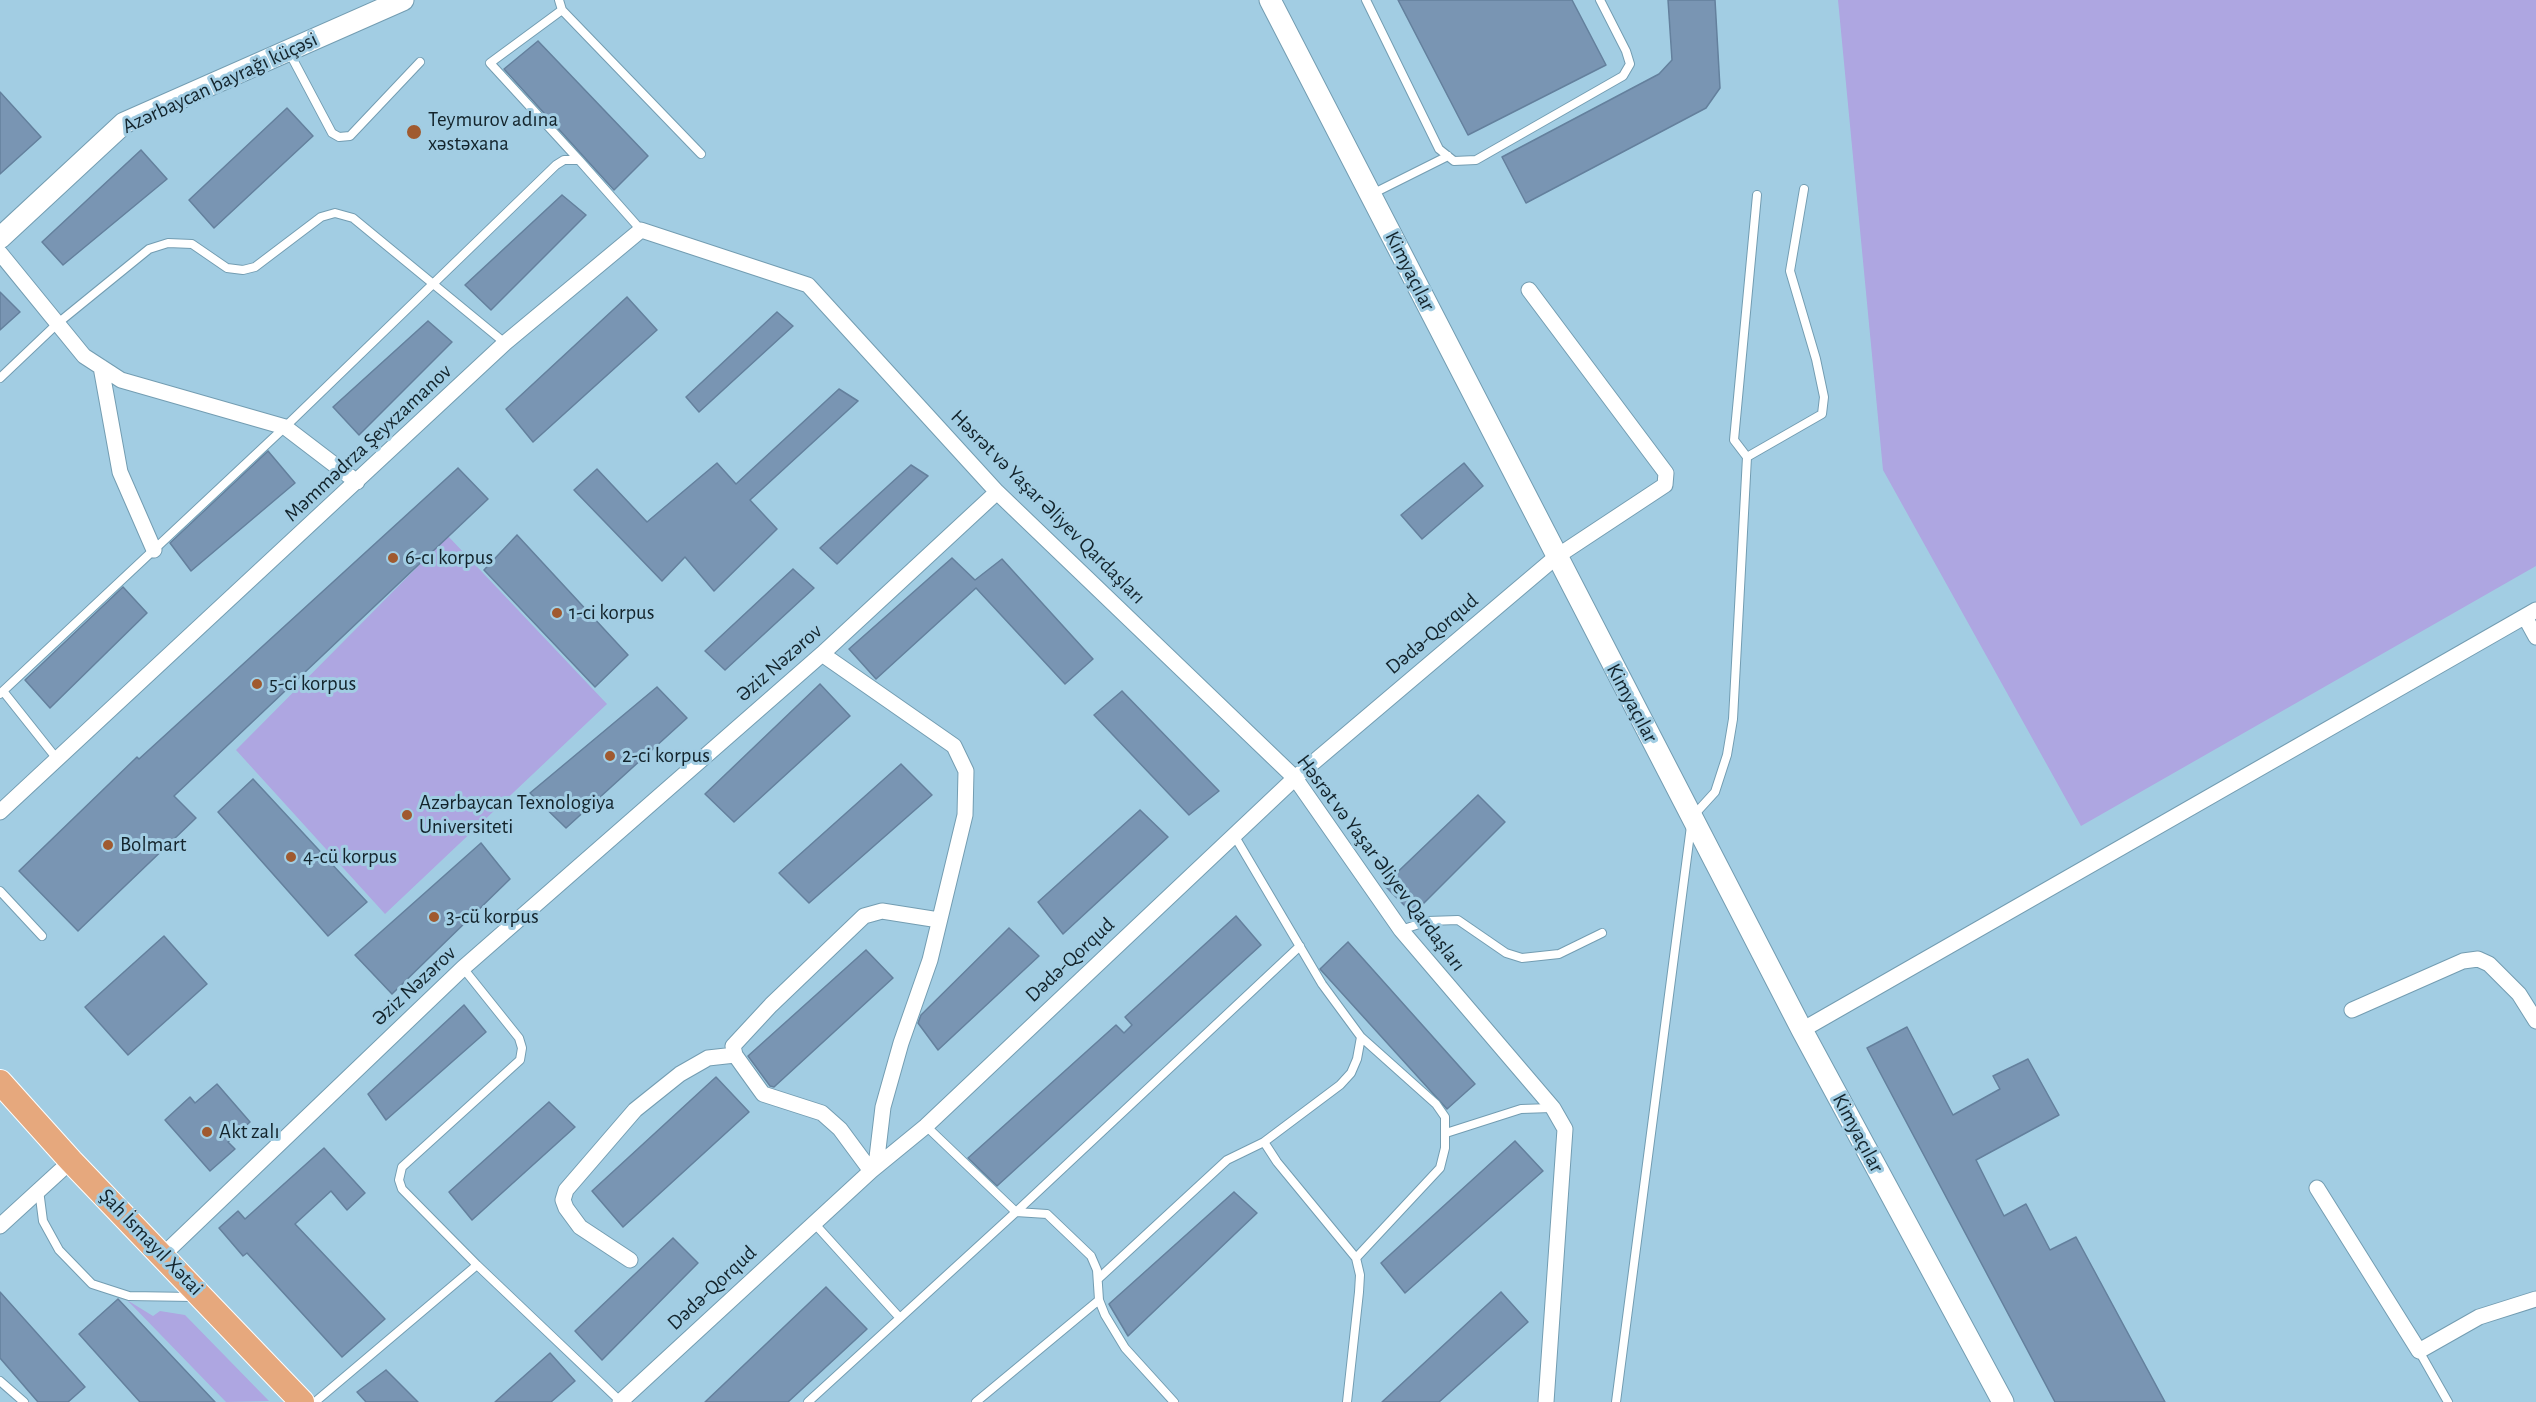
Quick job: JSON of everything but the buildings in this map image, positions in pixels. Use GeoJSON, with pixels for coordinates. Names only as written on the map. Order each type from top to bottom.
{"type":"FeatureCollection","features":[{"type":"Feature","properties":{"kind":"main road","name":"Şah İsmayıl Xətai"},"geometry":{"type":"LineString","coordinates":[[0,1082],[71,1161],[164,1254],[299,1400]]}},
{"type":"Feature","properties":{"kind":"street","name":"Azərbaycan bayrağı küçəsi"},"geometry":{"type":"LineString","coordinates":[[0,238],[124,123],[403,0]]}},
{"type":"Feature","properties":{"kind":"street","name":"Kimyaçılar"},"geometry":{"type":"LineString","coordinates":[[1269,0],[1802,1030],[2002,1402]]}},
{"type":"Feature","properties":{"kind":"street","name":"Həsrət və Yaşar Əliyev Qardaşları"},"geometry":{"type":"LineString","coordinates":[[642,230],[808,285],[997,492],[1295,778],[1401,930],[1553,1108],[1565,1129],[1546,1402]]}},
{"type":"Feature","properties":{"kind":"street","name":"Məmmədrza Şeyxzamanov"},"geometry":{"type":"LineString","coordinates":[[0,812],[505,343],[642,230]]}},
{"type":"Feature","properties":{"kind":"street"},"geometry":{"type":"LineString","coordinates":[[0,253],[84,356],[121,380],[285,427],[357,482]]}},
{"type":"Feature","properties":{"kind":"street","name":"Dədə-Qorqud"},"geometry":{"type":"LineString","coordinates":[[620,1402],[873,1169],[926,1126],[1295,778],[1556,557],[1665,485],[1666,473],[1529,290]]}},
{"type":"Feature","properties":{"kind":"street"},"geometry":{"type":"LineString","coordinates":[[101,367],[120,472],[154,549]]}},
{"type":"Feature","properties":{"kind":"street","name":"Əziz Nəzərov"},"geometry":{"type":"LineString","coordinates":[[164,1254],[463,968],[822,654],[997,492]]}},
{"type":"Feature","properties":{"kind":"street"},"geometry":{"type":"LineString","coordinates":[[1802,1030],[2531,613],[2536,637]]}},
{"type":"Feature","properties":{"kind":"street"},"geometry":{"type":"LineString","coordinates":[[822,654],[954,746],[966,771],[965,815],[930,960],[901,1043],[884,1107],[873,1169]]}},
{"type":"Feature","properties":{"kind":"street"},"geometry":{"type":"LineString","coordinates":[[873,1169],[840,1129],[822,1113],[764,1094],[735,1055],[733,1046],[746,1030],[864,916],[882,911],[939,920]]}},
{"type":"Feature","properties":{"kind":"street"},"geometry":{"type":"LineString","coordinates":[[2352,1010],[2463,961],[2478,959],[2489,964],[2519,994],[2536,1021]]}},
{"type":"Feature","properties":{"kind":"street"},"geometry":{"type":"LineString","coordinates":[[630,1260],[580,1227],[566,1208],[563,1200],[566,1190],[635,1110],[680,1074],[708,1058],[735,1055]]}},
{"type":"Feature","properties":{"kind":"street"},"geometry":{"type":"LineString","coordinates":[[0,1227],[71,1161]]}},
{"type":"Feature","properties":{"kind":"street"},"geometry":{"type":"LineString","coordinates":[[2317,1188],[2419,1351],[2479,1317],[2536,1299]]}},
{"type":"Feature","properties":{"kind":"lane"},"geometry":{"type":"LineString","coordinates":[[559,0],[561,10],[701,153]]}},
{"type":"Feature","properties":{"kind":"lane"},"geometry":{"type":"LineString","coordinates":[[1366,0],[1438,149],[1454,161],[1476,160],[1623,76],[1629,64],[1626,51],[1600,0]]}},
{"type":"Feature","properties":{"kind":"lane"},"geometry":{"type":"LineString","coordinates":[[561,10],[490,63],[642,230]]}},
{"type":"Feature","properties":{"kind":"lane"},"geometry":{"type":"LineString","coordinates":[[289,51],[332,133],[339,137],[350,136],[420,62]]}},
{"type":"Feature","properties":{"kind":"lane"},"geometry":{"type":"LineString","coordinates":[[1370,195],[1448,156]]}},
{"type":"Feature","properties":{"kind":"lane"},"geometry":{"type":"LineString","coordinates":[[57,759],[1,692],[285,427],[434,285],[555,165],[564,160],[579,160]]}},
{"type":"Feature","properties":{"kind":"lane"},"geometry":{"type":"LineString","coordinates":[[1747,457],[1822,414],[1824,397],[1818,369],[1790,271],[1804,189]]}},
{"type":"Feature","properties":{"kind":"lane"},"geometry":{"type":"LineString","coordinates":[[1616,1402],[1692,817],[1715,792],[1728,755],[1734,719],[1747,457],[1734,440],[1757,195]]}},
{"type":"Feature","properties":{"kind":"lane"},"geometry":{"type":"LineString","coordinates":[[0,378],[58,323],[149,249],[168,243],[192,244],[227,268],[243,270],[255,267],[321,217],[335,213],[353,218],[505,343]]}},
{"type":"Feature","properties":{"kind":"lane"},"geometry":{"type":"LineString","coordinates":[[1234,835],[1322,984],[1361,1037],[1436,1104],[1444,1117],[1446,1133],[1440,1168],[1356,1258]]}},
{"type":"Feature","properties":{"kind":"lane"},"geometry":{"type":"LineString","coordinates":[[0,891],[42,936]]}},
{"type":"Feature","properties":{"kind":"lane"},"geometry":{"type":"LineString","coordinates":[[1401,930],[1428,921],[1458,920],[1506,953],[1522,958],[1559,954],[1602,933]]}},
{"type":"Feature","properties":{"kind":"lane"},"geometry":{"type":"LineString","coordinates":[[807,1402],[1016,1212],[1300,945]]}},
{"type":"Feature","properties":{"kind":"lane"},"geometry":{"type":"LineString","coordinates":[[463,968],[519,1038],[522,1048],[520,1060],[402,1167],[399,1180],[402,1190],[620,1402]]}},
{"type":"Feature","properties":{"kind":"lane"},"geometry":{"type":"LineString","coordinates":[[1098,1280],[1227,1160],[1264,1142],[1340,1085],[1351,1073],[1357,1059],[1361,1037]]}},
{"type":"Feature","properties":{"kind":"lane"},"geometry":{"type":"LineString","coordinates":[[1446,1133],[1521,1109],[1553,1108]]}},
{"type":"Feature","properties":{"kind":"lane"},"geometry":{"type":"LineString","coordinates":[[926,1126],[1016,1212],[1047,1214],[1091,1256],[1098,1280],[1099,1300],[1125,1348],[1174,1402]]}},
{"type":"Feature","properties":{"kind":"lane"},"geometry":{"type":"LineString","coordinates":[[1264,1142],[1277,1162],[1356,1258],[1360,1275],[1347,1402]]}},
{"type":"Feature","properties":{"kind":"lane"},"geometry":{"type":"LineString","coordinates":[[39,1190],[43,1221],[59,1250],[92,1284],[129,1296],[204,1298]]}},
{"type":"Feature","properties":{"kind":"lane"},"geometry":{"type":"LineString","coordinates":[[814,1223],[899,1317]]}},
{"type":"Feature","properties":{"kind":"lane"},"geometry":{"type":"LineString","coordinates":[[299,1400],[477,1265]]}},
{"type":"Feature","properties":{"kind":"lane"},"geometry":{"type":"LineString","coordinates":[[976,1402],[1099,1300]]}},
{"type":"Feature","properties":{"kind":"lane"},"geometry":{"type":"LineString","coordinates":[[2419,1351],[2448,1402]]}},
{"type":"Feature","properties":{"kind":"lane"},"geometry":{"type":"LineString","coordinates":[[0,1381],[24,1402]]}},
{"type":"Feature","properties":{"kind":"shaded area"},"geometry":{"type":"Polygon","coordinates":[[[1838,0],[2536,0],[2536,566],[2081,826],[1883,470],[1838,0]]]}},
{"type":"Feature","properties":{"kind":"shaded area"},"geometry":{"type":"Polygon","coordinates":[[[448,536],[607,704],[385,914],[236,750],[448,536]]]}},
{"type":"Feature","properties":{"kind":"shaded area"},"geometry":{"type":"Polygon","coordinates":[[[127,1300],[153,1316],[160,1311],[185,1315],[269,1401],[226,1402],[127,1300]]]}},
{"type":"Feature","properties":{"kind":"place","name":"Teymurov adına xəstəxana"},"geometry":{"type":"Point","coordinates":[414,132]}},
{"type":"Feature","properties":{"kind":"place","name":"6-cı korpus"},"geometry":{"type":"Point","coordinates":[393,558]}},
{"type":"Feature","properties":{"kind":"place","name":"1-ci korpus"},"geometry":{"type":"Point","coordinates":[557,613]}},
{"type":"Feature","properties":{"kind":"place","name":"5-ci korpus"},"geometry":{"type":"Point","coordinates":[257,684]}},
{"type":"Feature","properties":{"kind":"place","name":"2-ci korpus"},"geometry":{"type":"Point","coordinates":[610,756]}},
{"type":"Feature","properties":{"kind":"place","name":"Azərbaycan Texnologiya Universiteti"},"geometry":{"type":"Point","coordinates":[407,815]}},
{"type":"Feature","properties":{"kind":"place","name":"Bolmart"},"geometry":{"type":"Point","coordinates":[108,845]}},
{"type":"Feature","properties":{"kind":"place","name":"4-cü korpus"},"geometry":{"type":"Point","coordinates":[291,857]}},
{"type":"Feature","properties":{"kind":"place","name":"3-cü korpus"},"geometry":{"type":"Point","coordinates":[434,917]}},
{"type":"Feature","properties":{"kind":"place","name":"Akt zalı"},"geometry":{"type":"Point","coordinates":[207,1132]}}]}
